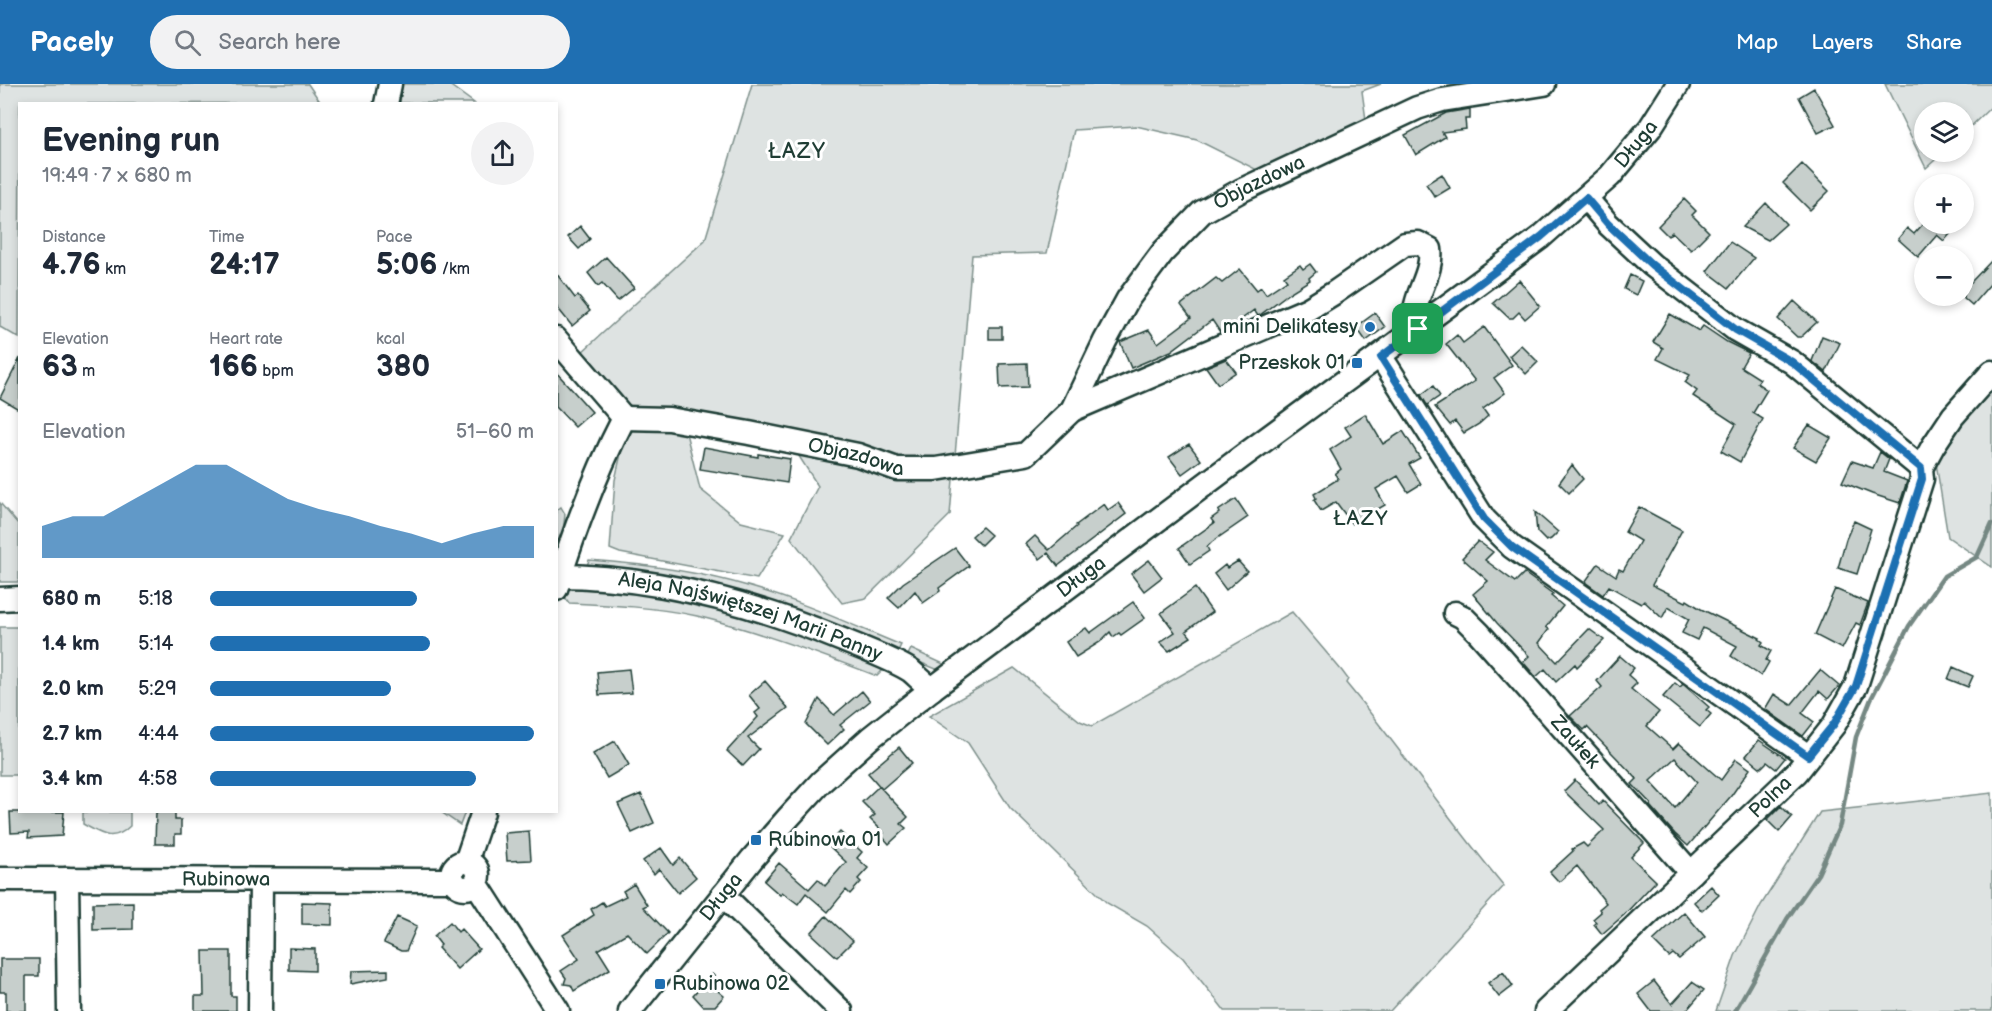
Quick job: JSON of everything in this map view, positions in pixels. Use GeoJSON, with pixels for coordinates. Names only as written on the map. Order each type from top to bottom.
{"type":"FeatureCollection","features":[{"type":"Feature","properties":{"kind":"street"},"geometry":{"type":"LineString","coordinates":[[386,102],[390,84]]}},
{"type":"Feature","properties":{"kind":"street","name":"Objazdowa"},"geometry":{"type":"LineString","coordinates":[[1072,410],[1128,299],[1163,252],[1202,212],[1240,191],[1417,108],[1442,100],[1544,84]]}},
{"type":"Feature","properties":{"kind":"street","name":"Długa"},"geometry":{"type":"LineString","coordinates":[[630,1011],[788,818],[821,782],[870,738],[1243,456],[1381,357],[1541,237],[1610,176],[1650,128],[1678,84]]}},
{"type":"Feature","properties":{"kind":"street"},"geometry":{"type":"LineString","coordinates":[[1586,198],[1608,224],[1652,265],[1736,330],[1792,362],[1921,468]]}},
{"type":"Feature","properties":{"kind":"street","name":"Objazdowa"},"geometry":{"type":"LineString","coordinates":[[624,418],[669,419],[750,433],[858,456],[897,469],[915,470],[987,462],[1026,454],[1072,410],[1308,309],[1405,244],[1418,243],[1430,249],[1431,256],[1414,311],[1418,329]]}},
{"type":"Feature","properties":{"kind":"street"},"geometry":{"type":"LineString","coordinates":[[558,341],[624,418],[609,447],[558,580]]}},
{"type":"Feature","properties":{"kind":"street"},"geometry":{"type":"LineString","coordinates":[[1381,357],[1484,519],[1512,547],[1808,756]]}},
{"type":"Feature","properties":{"kind":"street","name":"Polna"},"geometry":{"type":"LineString","coordinates":[[1546,1011],[1797,772],[1834,724],[1856,686],[1922,479],[1921,468],[1953,416],[1992,372]]}},
{"type":"Feature","properties":{"kind":"street","name":"Aleja Najświętszej Marii Panny"},"geometry":{"type":"LineString","coordinates":[[558,580],[628,580],[687,590],[748,605],[803,624],[910,670],[932,689]]}},
{"type":"Feature","properties":{"kind":"street"},"geometry":{"type":"LineString","coordinates":[[0,599],[18,598]]}},
{"type":"Feature","properties":{"kind":"street","name":"Zaułek"},"geometry":{"type":"LineString","coordinates":[[1455,613],[1469,622],[1479,633],[1691,873]]}},
{"type":"Feature","properties":{"kind":"street"},"geometry":{"type":"LineString","coordinates":[[459,871],[483,813]]}},
{"type":"Feature","properties":{"kind":"street","name":"Rubinowa"},"geometry":{"type":"LineString","coordinates":[[0,879],[261,880],[459,871],[458,886],[466,889],[477,883],[558,1011]]}},
{"type":"Feature","properties":{"kind":"street"},"geometry":{"type":"LineString","coordinates":[[67,879],[69,1011]]}},
{"type":"Feature","properties":{"kind":"street"},"geometry":{"type":"LineString","coordinates":[[260,1011],[261,880]]}},
{"type":"Feature","properties":{"kind":"street"},"geometry":{"type":"LineString","coordinates":[[723,895],[841,1011]]}},
{"type":"Feature","properties":{"kind":"shaded area"},"geometry":{"type":"Polygon","coordinates":[[[0,84],[308,84],[320,102],[18,102],[18,337],[0,327],[0,84]]]}},
{"type":"Feature","properties":{"kind":"shaded area"},"geometry":{"type":"Polygon","coordinates":[[[402,84],[448,84],[473,102],[400,102],[402,84]]]}},
{"type":"Feature","properties":{"kind":"shaded area"},"geometry":{"type":"Polygon","coordinates":[[[752,84],[1381,84],[1362,91],[1366,120],[1259,171],[1197,140],[1136,126],[1074,130],[1047,253],[972,255],[950,515],[866,598],[842,603],[791,538],[818,486],[783,431],[630,407],[582,352],[705,240],[752,84]]]}},
{"type":"Feature","properties":{"kind":"shaded area"},"geometry":{"type":"Polygon","coordinates":[[[1885,84],[1992,84],[1992,106],[1974,123],[1974,102],[1914,102],[1914,143],[1885,84]]]}},
{"type":"Feature","properties":{"kind":"shaded area"},"geometry":{"type":"Polygon","coordinates":[[[1923,162],[1933,162],[1926,168],[1923,162]]]}},
{"type":"Feature","properties":{"kind":"shaded area"},"geometry":{"type":"Polygon","coordinates":[[[1992,383],[1992,567],[1948,537],[1936,463],[1974,403],[1992,383]]]}},
{"type":"Feature","properties":{"kind":"shaded area"},"geometry":{"type":"Polygon","coordinates":[[[627,427],[685,429],[700,489],[741,522],[785,533],[757,579],[620,553],[610,549],[615,480],[627,427]]]}},
{"type":"Feature","properties":{"kind":"shaded area"},"geometry":{"type":"Polygon","coordinates":[[[0,503],[18,524],[18,582],[0,582],[0,503]]]}},
{"type":"Feature","properties":{"kind":"shaded area"},"geometry":{"type":"Polygon","coordinates":[[[561,507],[565,514],[561,551],[558,551],[558,509],[561,507]]]}},
{"type":"Feature","properties":{"kind":"shaded area"},"geometry":{"type":"Polygon","coordinates":[[[589,560],[671,569],[731,581],[827,614],[901,645],[897,653],[586,568],[589,560]]]}},
{"type":"Feature","properties":{"kind":"shaded area"},"geometry":{"type":"Polygon","coordinates":[[[570,585],[643,590],[743,613],[886,667],[877,676],[743,628],[697,616],[649,608],[569,603],[562,593],[570,585]]]}},
{"type":"Feature","properties":{"kind":"shaded area"},"geometry":{"type":"Polygon","coordinates":[[[1292,612],[1342,671],[1348,679],[1346,683],[1504,886],[1390,1011],[1225,1011],[1183,958],[1147,926],[1107,903],[1010,808],[968,743],[929,716],[1014,668],[1080,721],[1092,726],[1292,612]]]}},
{"type":"Feature","properties":{"kind":"shaded area"},"geometry":{"type":"Polygon","coordinates":[[[0,627],[18,627],[18,775],[0,775],[0,627]]]}},
{"type":"Feature","properties":{"kind":"shaded area"},"geometry":{"type":"Polygon","coordinates":[[[911,649],[948,666],[936,669],[907,657],[911,649]]]}},
{"type":"Feature","properties":{"kind":"shaded area"},"geometry":{"type":"Polygon","coordinates":[[[1992,793],[1992,1011],[1716,1011],[1735,956],[1761,905],[1820,812],[1992,793]]]}},
{"type":"Feature","properties":{"kind":"shaded area"},"geometry":{"type":"Polygon","coordinates":[[[83,813],[130,813],[130,826],[118,834],[101,834],[83,824],[83,813]]]}},
{"type":"Feature","properties":{"kind":"shaded area"},"geometry":{"type":"Polygon","coordinates":[[[442,813],[465,813],[460,825],[442,813]]]}},
{"type":"Feature","properties":{"kind":"building"},"geometry":{"type":"Polygon","coordinates":[[[1814,88],[1835,125],[1818,133],[1799,97],[1814,88]]]}},
{"type":"Feature","properties":{"kind":"building"},"geometry":{"type":"Polygon","coordinates":[[[1470,109],[1470,119],[1465,119],[1466,129],[1442,132],[1445,137],[1416,155],[1405,135],[1446,113],[1470,109]]]}},
{"type":"Feature","properties":{"kind":"building"},"geometry":{"type":"Polygon","coordinates":[[[1802,164],[1829,191],[1810,210],[1783,183],[1802,164]]]}},
{"type":"Feature","properties":{"kind":"building"},"geometry":{"type":"Polygon","coordinates":[[[1442,174],[1450,188],[1435,197],[1426,184],[1442,174]]]}},
{"type":"Feature","properties":{"kind":"building"},"geometry":{"type":"Polygon","coordinates":[[[1684,199],[1696,211],[1692,215],[1709,232],[1691,250],[1672,232],[1668,236],[1658,226],[1684,199]]]}},
{"type":"Feature","properties":{"kind":"building"},"geometry":{"type":"Polygon","coordinates":[[[1766,203],[1786,224],[1768,240],[1743,227],[1766,203]]]}},
{"type":"Feature","properties":{"kind":"building"},"geometry":{"type":"Polygon","coordinates":[[[580,226],[590,239],[579,249],[568,237],[580,226]]]}},
{"type":"Feature","properties":{"kind":"building"},"geometry":{"type":"Polygon","coordinates":[[[1907,228],[1914,234],[1950,234],[1944,241],[1937,235],[1928,246],[1914,246],[1914,253],[1898,239],[1907,228]]]}},
{"type":"Feature","properties":{"kind":"building"},"geometry":{"type":"Polygon","coordinates":[[[1730,242],[1754,258],[1729,288],[1707,271],[1730,242]]]}},
{"type":"Feature","properties":{"kind":"building"},"geometry":{"type":"Polygon","coordinates":[[[606,257],[634,288],[618,301],[602,283],[598,286],[588,273],[606,257]]]}},
{"type":"Feature","properties":{"kind":"building"},"geometry":{"type":"Polygon","coordinates":[[[1992,260],[1992,282],[1974,303],[1974,279],[1992,260]]]}},
{"type":"Feature","properties":{"kind":"building"},"geometry":{"type":"Polygon","coordinates":[[[1310,264],[1316,272],[1309,278],[1310,280],[1260,315],[1258,316],[1254,310],[1220,332],[1212,320],[1171,351],[1131,368],[1120,342],[1149,330],[1158,343],[1191,318],[1181,305],[1216,278],[1222,283],[1240,269],[1257,290],[1261,287],[1266,294],[1287,280],[1284,276],[1300,265],[1303,269],[1310,264]]]}},
{"type":"Feature","properties":{"kind":"building"},"geometry":{"type":"Polygon","coordinates":[[[1630,275],[1642,281],[1636,295],[1624,289],[1630,275]]]}},
{"type":"Feature","properties":{"kind":"building"},"geometry":{"type":"Polygon","coordinates":[[[558,276],[575,298],[578,296],[590,311],[572,326],[558,308],[558,276]]]}},
{"type":"Feature","properties":{"kind":"building"},"geometry":{"type":"Polygon","coordinates":[[[1519,280],[1540,306],[1525,319],[1519,312],[1513,318],[1509,318],[1493,303],[1519,280]]]}},
{"type":"Feature","properties":{"kind":"building"},"geometry":{"type":"Polygon","coordinates":[[[1794,301],[1817,322],[1801,337],[1797,337],[1778,319],[1794,301]]]}},
{"type":"Feature","properties":{"kind":"building","name":"mini Delikatesy"},"geometry":{"type":"Polygon","coordinates":[[[1375,313],[1385,327],[1366,341],[1356,327],[1375,313]]]}},
{"type":"Feature","properties":{"kind":"building"},"geometry":{"type":"Polygon","coordinates":[[[1670,314],[1699,331],[1703,326],[1749,353],[1741,367],[1760,379],[1757,383],[1767,390],[1753,413],[1763,419],[1740,462],[1721,451],[1736,424],[1693,396],[1697,391],[1685,382],[1690,375],[1657,359],[1663,348],[1653,342],[1670,314]]]}},
{"type":"Feature","properties":{"kind":"building"},"geometry":{"type":"Polygon","coordinates":[[[989,327],[1002,327],[1002,339],[989,339],[989,327]]]}},
{"type":"Feature","properties":{"kind":"building"},"geometry":{"type":"Polygon","coordinates":[[[1484,327],[1512,365],[1494,378],[1505,393],[1483,409],[1488,416],[1464,433],[1455,421],[1450,425],[1435,407],[1475,381],[1446,344],[1457,335],[1463,343],[1484,327]]]}},
{"type":"Feature","properties":{"kind":"building"},"geometry":{"type":"Polygon","coordinates":[[[1822,336],[1840,343],[1826,372],[1812,361],[1822,336]]]}},
{"type":"Feature","properties":{"kind":"building"},"geometry":{"type":"Polygon","coordinates":[[[1521,345],[1538,362],[1526,374],[1509,356],[1521,345]]]}},
{"type":"Feature","properties":{"kind":"building"},"geometry":{"type":"Polygon","coordinates":[[[1226,359],[1236,372],[1218,384],[1206,367],[1226,359]]]}},
{"type":"Feature","properties":{"kind":"building"},"geometry":{"type":"Polygon","coordinates":[[[18,362],[18,409],[0,398],[18,362]]]}},
{"type":"Feature","properties":{"kind":"building"},"geometry":{"type":"Polygon","coordinates":[[[1027,363],[1028,387],[1000,388],[999,364],[1027,363]]]}},
{"type":"Feature","properties":{"kind":"building"},"geometry":{"type":"Polygon","coordinates":[[[558,374],[592,412],[575,427],[558,409],[558,374]]]}},
{"type":"Feature","properties":{"kind":"building"},"geometry":{"type":"Polygon","coordinates":[[[1433,386],[1440,396],[1427,405],[1421,395],[1433,386]]]}},
{"type":"Feature","properties":{"kind":"building"},"geometry":{"type":"Polygon","coordinates":[[[1365,414],[1383,444],[1403,431],[1420,458],[1409,464],[1421,484],[1408,492],[1398,476],[1376,489],[1385,505],[1352,524],[1336,502],[1321,511],[1314,500],[1316,498],[1314,494],[1338,479],[1335,474],[1341,469],[1330,450],[1351,436],[1345,427],[1365,414]]]}},
{"type":"Feature","properties":{"kind":"building"},"geometry":{"type":"Polygon","coordinates":[[[1809,425],[1831,438],[1816,461],[1793,448],[1809,425]]]}},
{"type":"Feature","properties":{"kind":"building"},"geometry":{"type":"Polygon","coordinates":[[[1189,444],[1201,460],[1182,474],[1169,457],[1189,444]]]}},
{"type":"Feature","properties":{"kind":"building"},"geometry":{"type":"Polygon","coordinates":[[[704,447],[758,457],[758,454],[790,459],[787,483],[700,469],[704,447]]]}},
{"type":"Feature","properties":{"kind":"building"},"geometry":{"type":"Polygon","coordinates":[[[1880,452],[1889,459],[1884,472],[1907,481],[1900,503],[1842,482],[1852,461],[1873,468],[1880,452]]]}},
{"type":"Feature","properties":{"kind":"building"},"geometry":{"type":"Polygon","coordinates":[[[1572,465],[1583,479],[1569,493],[1559,483],[1572,465]]]}},
{"type":"Feature","properties":{"kind":"building"},"geometry":{"type":"Polygon","coordinates":[[[1236,499],[1248,517],[1212,542],[1207,547],[1209,551],[1190,564],[1179,548],[1214,523],[1211,519],[1219,513],[1218,511],[1236,499]]]}},
{"type":"Feature","properties":{"kind":"building"},"geometry":{"type":"Polygon","coordinates":[[[1118,503],[1126,514],[1058,566],[1048,553],[1040,559],[1026,544],[1035,536],[1049,550],[1076,525],[1104,504],[1108,510],[1118,503]]]}},
{"type":"Feature","properties":{"kind":"building"},"geometry":{"type":"Polygon","coordinates":[[[1639,507],[1682,530],[1652,585],[1686,602],[1687,600],[1760,638],[1763,642],[1761,645],[1771,651],[1766,660],[1769,662],[1761,676],[1731,656],[1737,646],[1703,628],[1697,640],[1682,633],[1689,619],[1668,607],[1662,618],[1644,601],[1641,604],[1609,586],[1603,595],[1585,582],[1598,564],[1616,576],[1619,569],[1623,571],[1640,541],[1625,532],[1639,507]]]}},
{"type":"Feature","properties":{"kind":"building"},"geometry":{"type":"Polygon","coordinates":[[[1535,512],[1558,532],[1551,539],[1546,541],[1537,532],[1535,512]]]}},
{"type":"Feature","properties":{"kind":"building"},"geometry":{"type":"Polygon","coordinates":[[[1854,521],[1871,529],[1857,574],[1838,568],[1854,521]]]}},
{"type":"Feature","properties":{"kind":"building"},"geometry":{"type":"Polygon","coordinates":[[[982,527],[991,535],[981,545],[972,536],[982,527]]]}},
{"type":"Feature","properties":{"kind":"building"},"geometry":{"type":"Polygon","coordinates":[[[1478,541],[1493,552],[1485,560],[1515,582],[1524,573],[1553,594],[1551,596],[1563,606],[1546,627],[1549,629],[1539,643],[1557,662],[1589,629],[1604,640],[1577,667],[1575,664],[1556,682],[1545,669],[1536,677],[1523,662],[1529,656],[1473,594],[1488,581],[1462,558],[1478,541]]]}},
{"type":"Feature","properties":{"kind":"building"},"geometry":{"type":"Polygon","coordinates":[[[955,548],[969,566],[939,588],[940,591],[923,603],[915,591],[899,608],[888,598],[903,583],[955,548]]]}},
{"type":"Feature","properties":{"kind":"building"},"geometry":{"type":"Polygon","coordinates":[[[1149,560],[1162,577],[1144,591],[1131,574],[1149,560]]]}},
{"type":"Feature","properties":{"kind":"building"},"geometry":{"type":"Polygon","coordinates":[[[1238,561],[1247,571],[1226,590],[1214,574],[1225,565],[1227,568],[1238,561]]]}},
{"type":"Feature","properties":{"kind":"building"},"geometry":{"type":"Polygon","coordinates":[[[1195,588],[1212,612],[1186,631],[1191,637],[1169,651],[1160,642],[1175,632],[1161,613],[1195,588]]]}},
{"type":"Feature","properties":{"kind":"building"},"geometry":{"type":"Polygon","coordinates":[[[1835,589],[1868,603],[1860,625],[1856,623],[1842,649],[1815,635],[1835,589]]]}},
{"type":"Feature","properties":{"kind":"building"},"geometry":{"type":"Polygon","coordinates":[[[1133,602],[1145,618],[1121,635],[1119,633],[1113,637],[1110,632],[1100,642],[1076,657],[1066,642],[1086,628],[1090,633],[1133,602]]]}},
{"type":"Feature","properties":{"kind":"building"},"geometry":{"type":"Polygon","coordinates":[[[1620,656],[1634,668],[1628,675],[1637,683],[1631,689],[1659,712],[1647,726],[1673,749],[1679,743],[1721,780],[1736,759],[1750,769],[1731,796],[1688,846],[1632,784],[1637,779],[1587,727],[1584,730],[1570,716],[1602,687],[1597,681],[1620,656]],[[1675,758],[1650,781],[1675,808],[1697,782],[1675,758]]]}},
{"type":"Feature","properties":{"kind":"building"},"geometry":{"type":"Polygon","coordinates":[[[1953,667],[1973,676],[1968,687],[1948,679],[1953,667]]]}},
{"type":"Feature","properties":{"kind":"building"},"geometry":{"type":"Polygon","coordinates":[[[629,669],[632,693],[599,695],[597,672],[629,669]]]}},
{"type":"Feature","properties":{"kind":"building"},"geometry":{"type":"Polygon","coordinates":[[[1820,670],[1839,686],[1828,699],[1819,691],[1802,713],[1814,722],[1803,736],[1765,709],[1774,694],[1791,705],[1820,670]]]}},
{"type":"Feature","properties":{"kind":"building"},"geometry":{"type":"Polygon","coordinates":[[[765,681],[788,708],[748,738],[759,749],[743,766],[727,751],[758,717],[755,713],[760,709],[749,695],[765,681]]]}},
{"type":"Feature","properties":{"kind":"building"},"geometry":{"type":"Polygon","coordinates":[[[1675,683],[1680,687],[1683,684],[1709,707],[1706,710],[1711,714],[1700,727],[1663,697],[1675,683]]]}},
{"type":"Feature","properties":{"kind":"building"},"geometry":{"type":"Polygon","coordinates":[[[862,691],[870,701],[840,725],[844,729],[827,745],[806,724],[819,699],[834,715],[862,691]]]}},
{"type":"Feature","properties":{"kind":"building"},"geometry":{"type":"Polygon","coordinates":[[[1759,740],[1785,758],[1776,769],[1767,762],[1761,768],[1746,756],[1759,740]]]}},
{"type":"Feature","properties":{"kind":"building"},"geometry":{"type":"Polygon","coordinates":[[[615,741],[629,765],[607,778],[593,754],[615,741]]]}},
{"type":"Feature","properties":{"kind":"building"},"geometry":{"type":"Polygon","coordinates":[[[899,747],[912,763],[882,789],[868,773],[899,747]]]}},
{"type":"Feature","properties":{"kind":"building"},"geometry":{"type":"Polygon","coordinates":[[[1575,780],[1599,805],[1603,801],[1644,843],[1631,857],[1656,881],[1624,915],[1602,934],[1593,919],[1606,903],[1577,866],[1559,882],[1550,872],[1573,851],[1572,849],[1583,843],[1587,847],[1604,830],[1564,791],[1575,780]]]}},
{"type":"Feature","properties":{"kind":"building"},"geometry":{"type":"Polygon","coordinates":[[[879,786],[908,817],[901,824],[906,828],[889,844],[881,835],[884,833],[870,819],[875,815],[862,802],[879,786]]]}},
{"type":"Feature","properties":{"kind":"building"},"geometry":{"type":"Polygon","coordinates":[[[641,794],[654,823],[632,833],[618,804],[641,794]]]}},
{"type":"Feature","properties":{"kind":"building"},"geometry":{"type":"Polygon","coordinates":[[[1781,806],[1792,817],[1779,832],[1767,820],[1781,806]]]}},
{"type":"Feature","properties":{"kind":"building"},"geometry":{"type":"Polygon","coordinates":[[[10,812],[64,813],[62,836],[28,838],[29,832],[11,833],[10,812]]]}},
{"type":"Feature","properties":{"kind":"building"},"geometry":{"type":"Polygon","coordinates":[[[156,813],[175,813],[175,820],[181,820],[181,834],[175,834],[175,844],[155,844],[156,813]]]}},
{"type":"Feature","properties":{"kind":"building"},"geometry":{"type":"Polygon","coordinates":[[[529,831],[531,860],[507,861],[505,833],[529,831]]]}},
{"type":"Feature","properties":{"kind":"building"},"geometry":{"type":"Polygon","coordinates":[[[840,832],[862,852],[857,858],[868,868],[858,879],[861,882],[850,894],[846,890],[828,912],[806,893],[798,904],[782,892],[780,895],[764,881],[779,863],[809,889],[818,879],[825,886],[846,862],[828,845],[840,832]]]}},
{"type":"Feature","properties":{"kind":"building"},"geometry":{"type":"Polygon","coordinates":[[[661,848],[673,865],[680,858],[696,877],[678,893],[659,869],[654,874],[643,861],[661,848]]]}},
{"type":"Feature","properties":{"kind":"building"},"geometry":{"type":"Polygon","coordinates":[[[634,884],[647,905],[643,907],[668,933],[647,954],[627,933],[598,950],[610,969],[574,991],[571,985],[564,984],[566,978],[561,971],[579,959],[563,935],[594,915],[591,909],[602,902],[605,906],[626,896],[623,891],[634,884]]]}},
{"type":"Feature","properties":{"kind":"building"},"geometry":{"type":"Polygon","coordinates":[[[1711,886],[1719,895],[1702,911],[1694,902],[1711,886]]]}},
{"type":"Feature","properties":{"kind":"building"},"geometry":{"type":"Polygon","coordinates":[[[133,902],[133,929],[93,930],[93,903],[133,902]]]}},
{"type":"Feature","properties":{"kind":"building"},"geometry":{"type":"Polygon","coordinates":[[[302,902],[332,903],[332,925],[302,924],[302,902]]]}},
{"type":"Feature","properties":{"kind":"building"},"geometry":{"type":"Polygon","coordinates":[[[1684,912],[1705,937],[1679,959],[1673,954],[1669,957],[1653,941],[1684,912]]]}},
{"type":"Feature","properties":{"kind":"building"},"geometry":{"type":"Polygon","coordinates":[[[826,916],[853,941],[837,957],[811,933],[826,916]]]}},
{"type":"Feature","properties":{"kind":"building"},"geometry":{"type":"Polygon","coordinates":[[[397,917],[417,926],[406,951],[384,943],[397,917]]]}},
{"type":"Feature","properties":{"kind":"building"},"geometry":{"type":"Polygon","coordinates":[[[450,922],[458,932],[461,929],[479,949],[457,969],[438,948],[441,945],[434,936],[450,922]]]}},
{"type":"Feature","properties":{"kind":"building"},"geometry":{"type":"Polygon","coordinates":[[[289,948],[315,949],[315,971],[289,970],[289,948]]]}},
{"type":"Feature","properties":{"kind":"building"},"geometry":{"type":"Polygon","coordinates":[[[203,951],[231,951],[231,996],[236,996],[236,1011],[195,1011],[195,996],[204,996],[203,951]]]}},
{"type":"Feature","properties":{"kind":"building"},"geometry":{"type":"Polygon","coordinates":[[[0,959],[39,959],[39,976],[26,976],[26,1011],[6,1011],[6,992],[0,992],[0,959]]]}},
{"type":"Feature","properties":{"kind":"building"},"geometry":{"type":"Polygon","coordinates":[[[388,970],[388,977],[350,984],[351,971],[388,970]]]}},
{"type":"Feature","properties":{"kind":"building"},"geometry":{"type":"Polygon","coordinates":[[[1503,972],[1513,986],[1499,997],[1488,983],[1503,972]]]}},
{"type":"Feature","properties":{"kind":"building"},"geometry":{"type":"Polygon","coordinates":[[[712,974],[724,985],[718,991],[724,996],[715,1006],[703,1006],[693,995],[712,974]]]}},
{"type":"Feature","properties":{"kind":"building"},"geometry":{"type":"Polygon","coordinates":[[[1654,981],[1672,1004],[1692,982],[1704,990],[1686,1011],[1651,1011],[1638,994],[1654,981]]]}},
{"type":"Feature","properties":{"kind":"waterway"},"geometry":{"type":"LineString","coordinates":[[1735,1011],[1787,919],[1818,874],[1840,825],[1856,737],[1871,699],[1909,626],[1944,576],[1977,557],[1992,524]]}},
{"type":"Feature","properties":{"kind":"place","name":"mini Delikatesy"},"geometry":{"type":"Point","coordinates":[1370,327]}},
{"type":"Feature","properties":{"kind":"place","name":"Przeskok 01"},"geometry":{"type":"Point","coordinates":[1357,363]}},
{"type":"Feature","properties":{"kind":"place","name":"Rubinowa 01"},"geometry":{"type":"Point","coordinates":[756,840]}},
{"type":"Feature","properties":{"kind":"place","name":"Rubinowa 02"},"geometry":{"type":"Point","coordinates":[660,984]}},
{"type":"Feature","properties":{"kind":"district","name":"ŁAZY"},"geometry":{"type":"Point","coordinates":[797,151]}},
{"type":"Feature","properties":{"kind":"district","name":"ŁAZY"},"geometry":{"type":"Point","coordinates":[1361,518]}},
{"type":"Feature","properties":{"kind":"route"},"geometry":{"type":"LineString","coordinates":[[1586,198],[1608,224],[1652,265],[1736,330],[1792,362],[1921,468],[1922,479],[1856,686],[1834,724],[1808,756],[1714,688],[1542,570],[1512,547],[1484,519],[1381,357],[1418,329],[1541,237],[1586,198]]}}]}
